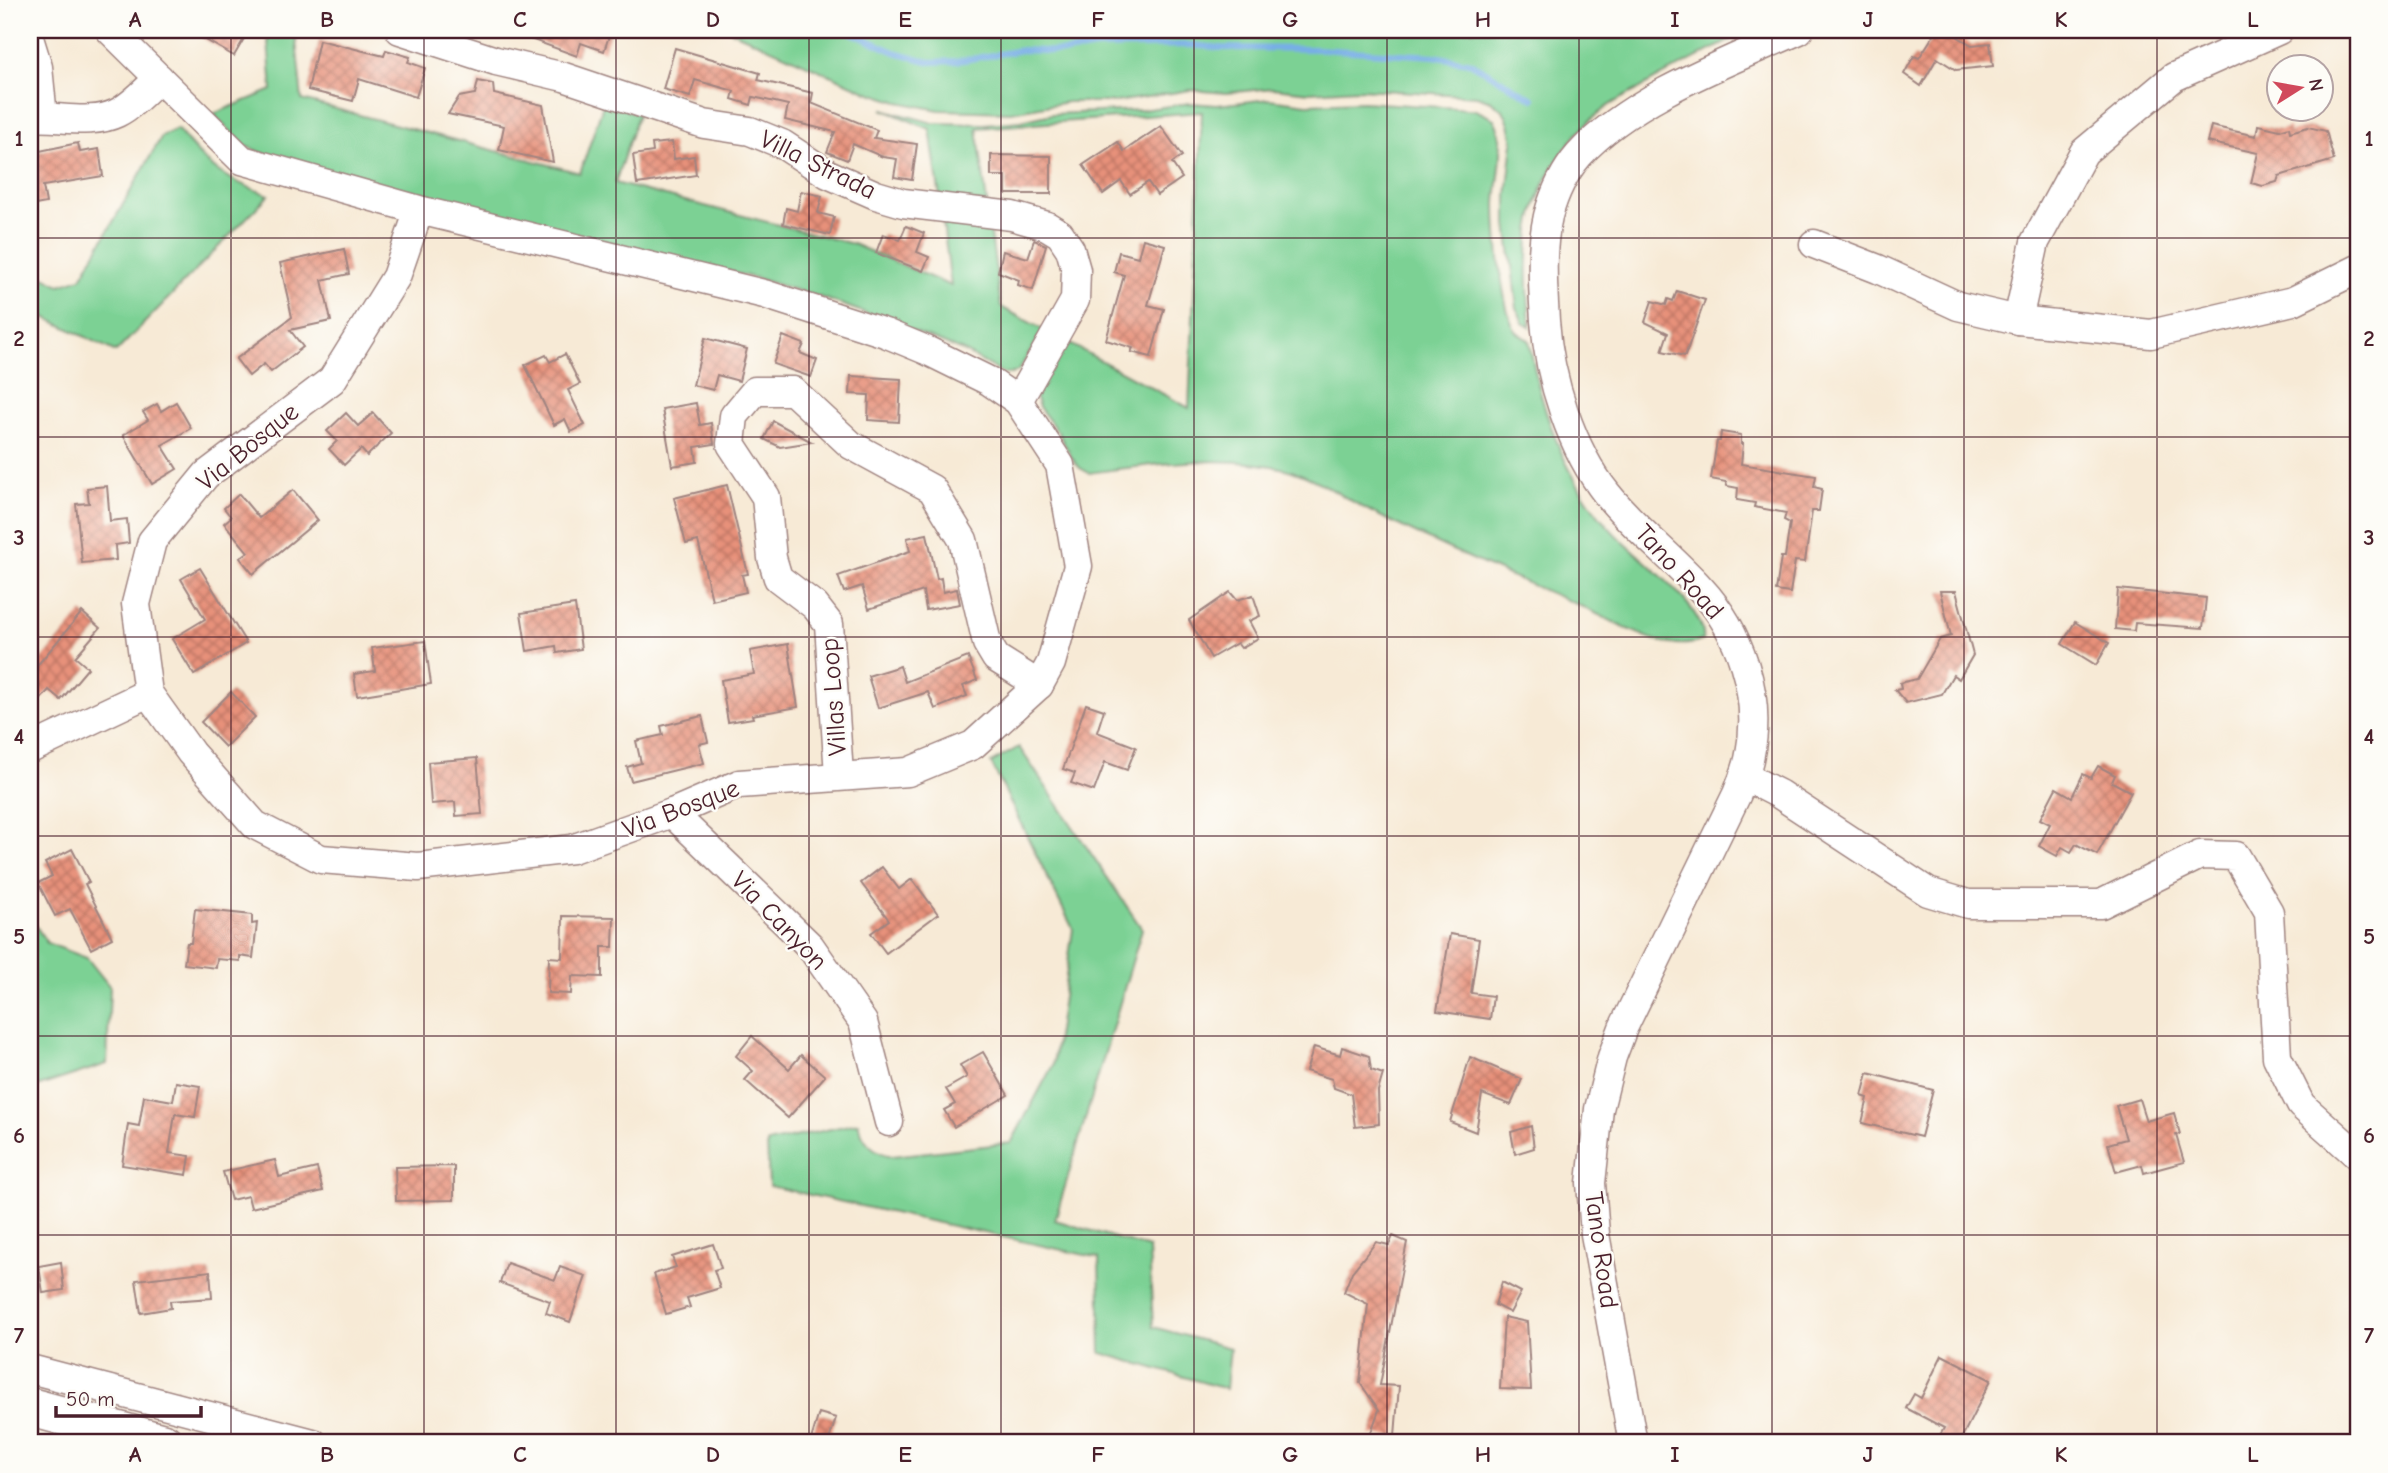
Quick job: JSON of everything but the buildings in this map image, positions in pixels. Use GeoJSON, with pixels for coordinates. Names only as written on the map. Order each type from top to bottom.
{"type":"FeatureCollection","features":[{"type":"Feature","properties":{"kind":"highway"},"geometry":{"type":"LineString","coordinates":[[30,1407],[164,1443]]}},
{"type":"Feature","properties":{"kind":"street","name":"Via Bosque"},"geometry":{"type":"LineString","coordinates":[[110,30],[242,160],[419,210],[764,294],[926,350],[961,366],[1018,401],[1060,465],[1078,566],[1051,663],[1040,685],[973,745],[908,772],[740,784],[672,813],[572,849],[418,867],[321,859],[256,825],[191,753],[148,694],[136,604],[152,541],[206,475],[332,380],[397,277],[419,210]]}},
{"type":"Feature","properties":{"kind":"street","name":"Villa Strada"},"geometry":{"type":"LineString","coordinates":[[400,30],[496,61],[564,77],[682,118],[750,131],[782,144],[828,174],[876,195],[903,203],[1012,216],[1047,226],[1060,234],[1070,249],[1076,270],[1075,300],[1018,401]]}},
{"type":"Feature","properties":{"kind":"street","name":"Tano Road"},"geometry":{"type":"LineString","coordinates":[[1633,1443],[1592,1209],[1592,1163],[1599,1109],[1612,1056],[1623,1028],[1729,814],[1744,776],[1750,757],[1753,715],[1747,675],[1735,639],[1702,590],[1607,494],[1582,456],[1571,430],[1546,335],[1543,270],[1545,234],[1556,193],[1567,172],[1579,155],[1611,127],[1672,89],[1800,30]]}},
{"type":"Feature","properties":{"kind":"street"},"geometry":{"type":"LineString","coordinates":[[2018,320],[2035,242],[2084,152],[2174,77],[2279,30]]}},
{"type":"Feature","properties":{"kind":"street"},"geometry":{"type":"LineString","coordinates":[[30,41],[38,67],[36,117],[91,119],[115,114],[159,78]]}},
{"type":"Feature","properties":{"kind":"street"},"geometry":{"type":"LineString","coordinates":[[1814,244],[1878,269],[1958,306],[2018,320],[2151,334],[2292,301],[2358,269]]}},
{"type":"Feature","properties":{"kind":"street","name":"Villas Loop"},"geometry":{"type":"LineString","coordinates":[[839,775],[829,624],[815,606],[778,578],[772,558],[766,497],[731,444],[734,416],[755,391],[793,391],[851,445],[932,489],[963,540],[987,643],[996,658],[1040,685]]}},
{"type":"Feature","properties":{"kind":"street"},"geometry":{"type":"LineString","coordinates":[[30,749],[148,694]]}},
{"type":"Feature","properties":{"kind":"street"},"geometry":{"type":"LineString","coordinates":[[1744,776],[1779,794],[1928,892],[1968,904],[2101,904],[2200,855],[2236,856],[2269,912],[2277,1057],[2301,1105],[2358,1156]]}},
{"type":"Feature","properties":{"kind":"street","name":"Via Canyon"},"geometry":{"type":"LineString","coordinates":[[672,813],[810,946],[863,1021],[889,1122]]}},
{"type":"Feature","properties":{"kind":"street"},"geometry":{"type":"LineString","coordinates":[[30,1369],[313,1443]]}},
{"type":"Feature","properties":{"kind":"green space"},"geometry":{"type":"Polygon","coordinates":[[[267,30],[295,30],[302,100],[580,173],[604,102],[638,114],[615,183],[853,244],[951,286],[942,215],[989,221],[1001,307],[1044,330],[1018,371],[1004,374],[963,351],[882,319],[759,279],[286,163],[245,146],[213,114],[272,90],[267,30]]]}},
{"type":"Feature","properties":{"kind":"green space"},"geometry":{"type":"Polygon","coordinates":[[[729,30],[1751,30],[1679,66],[1604,109],[1590,120],[1566,147],[1539,196],[1530,230],[1530,327],[1523,323],[1517,308],[1507,224],[1513,142],[1503,110],[1491,101],[1477,96],[1398,91],[1357,89],[1310,92],[1273,88],[1226,93],[1190,90],[1116,102],[1068,102],[1011,112],[939,110],[898,102],[868,92],[729,30]]]}},
{"type":"Feature","properties":{"kind":"green space"},"geometry":{"type":"Polygon","coordinates":[[[1269,99],[1307,104],[1363,102],[1457,108],[1476,110],[1494,119],[1501,150],[1496,204],[1503,289],[1516,331],[1529,340],[1540,394],[1558,445],[1569,470],[1599,515],[1617,536],[1684,599],[1702,627],[1703,640],[1672,644],[1639,634],[1420,536],[1318,482],[1285,469],[1262,464],[1213,461],[1089,473],[1080,468],[1039,407],[1035,396],[1063,340],[1189,408],[1202,112],[977,128],[987,203],[940,198],[930,129],[882,109],[933,123],[984,124],[1021,121],[1052,114],[1142,110],[1190,103],[1217,105],[1269,99]]]}},
{"type":"Feature","properties":{"kind":"green space"},"geometry":{"type":"Polygon","coordinates":[[[177,129],[217,170],[239,183],[269,195],[116,352],[30,310],[30,270],[60,285],[81,278],[162,136],[177,129]]]}},
{"type":"Feature","properties":{"kind":"green space"},"geometry":{"type":"Polygon","coordinates":[[[1019,747],[1142,929],[1055,1220],[1149,1248],[1153,1327],[1230,1348],[1226,1389],[1101,1353],[1099,1258],[769,1186],[767,1143],[858,1123],[870,1145],[879,1152],[892,1156],[1011,1143],[1053,1065],[1073,929],[991,763],[1019,747]]]}},
{"type":"Feature","properties":{"kind":"green space"},"geometry":{"type":"Polygon","coordinates":[[[30,917],[47,943],[87,958],[110,987],[107,1064],[30,1089],[30,917]]]}},
{"type":"Feature","properties":{"kind":"waterway"},"geometry":{"type":"LineString","coordinates":[[845,30],[895,52],[930,62],[958,61],[1022,50],[1066,52],[1096,47],[1191,45],[1434,56],[1471,63],[1533,99]]}}]}
